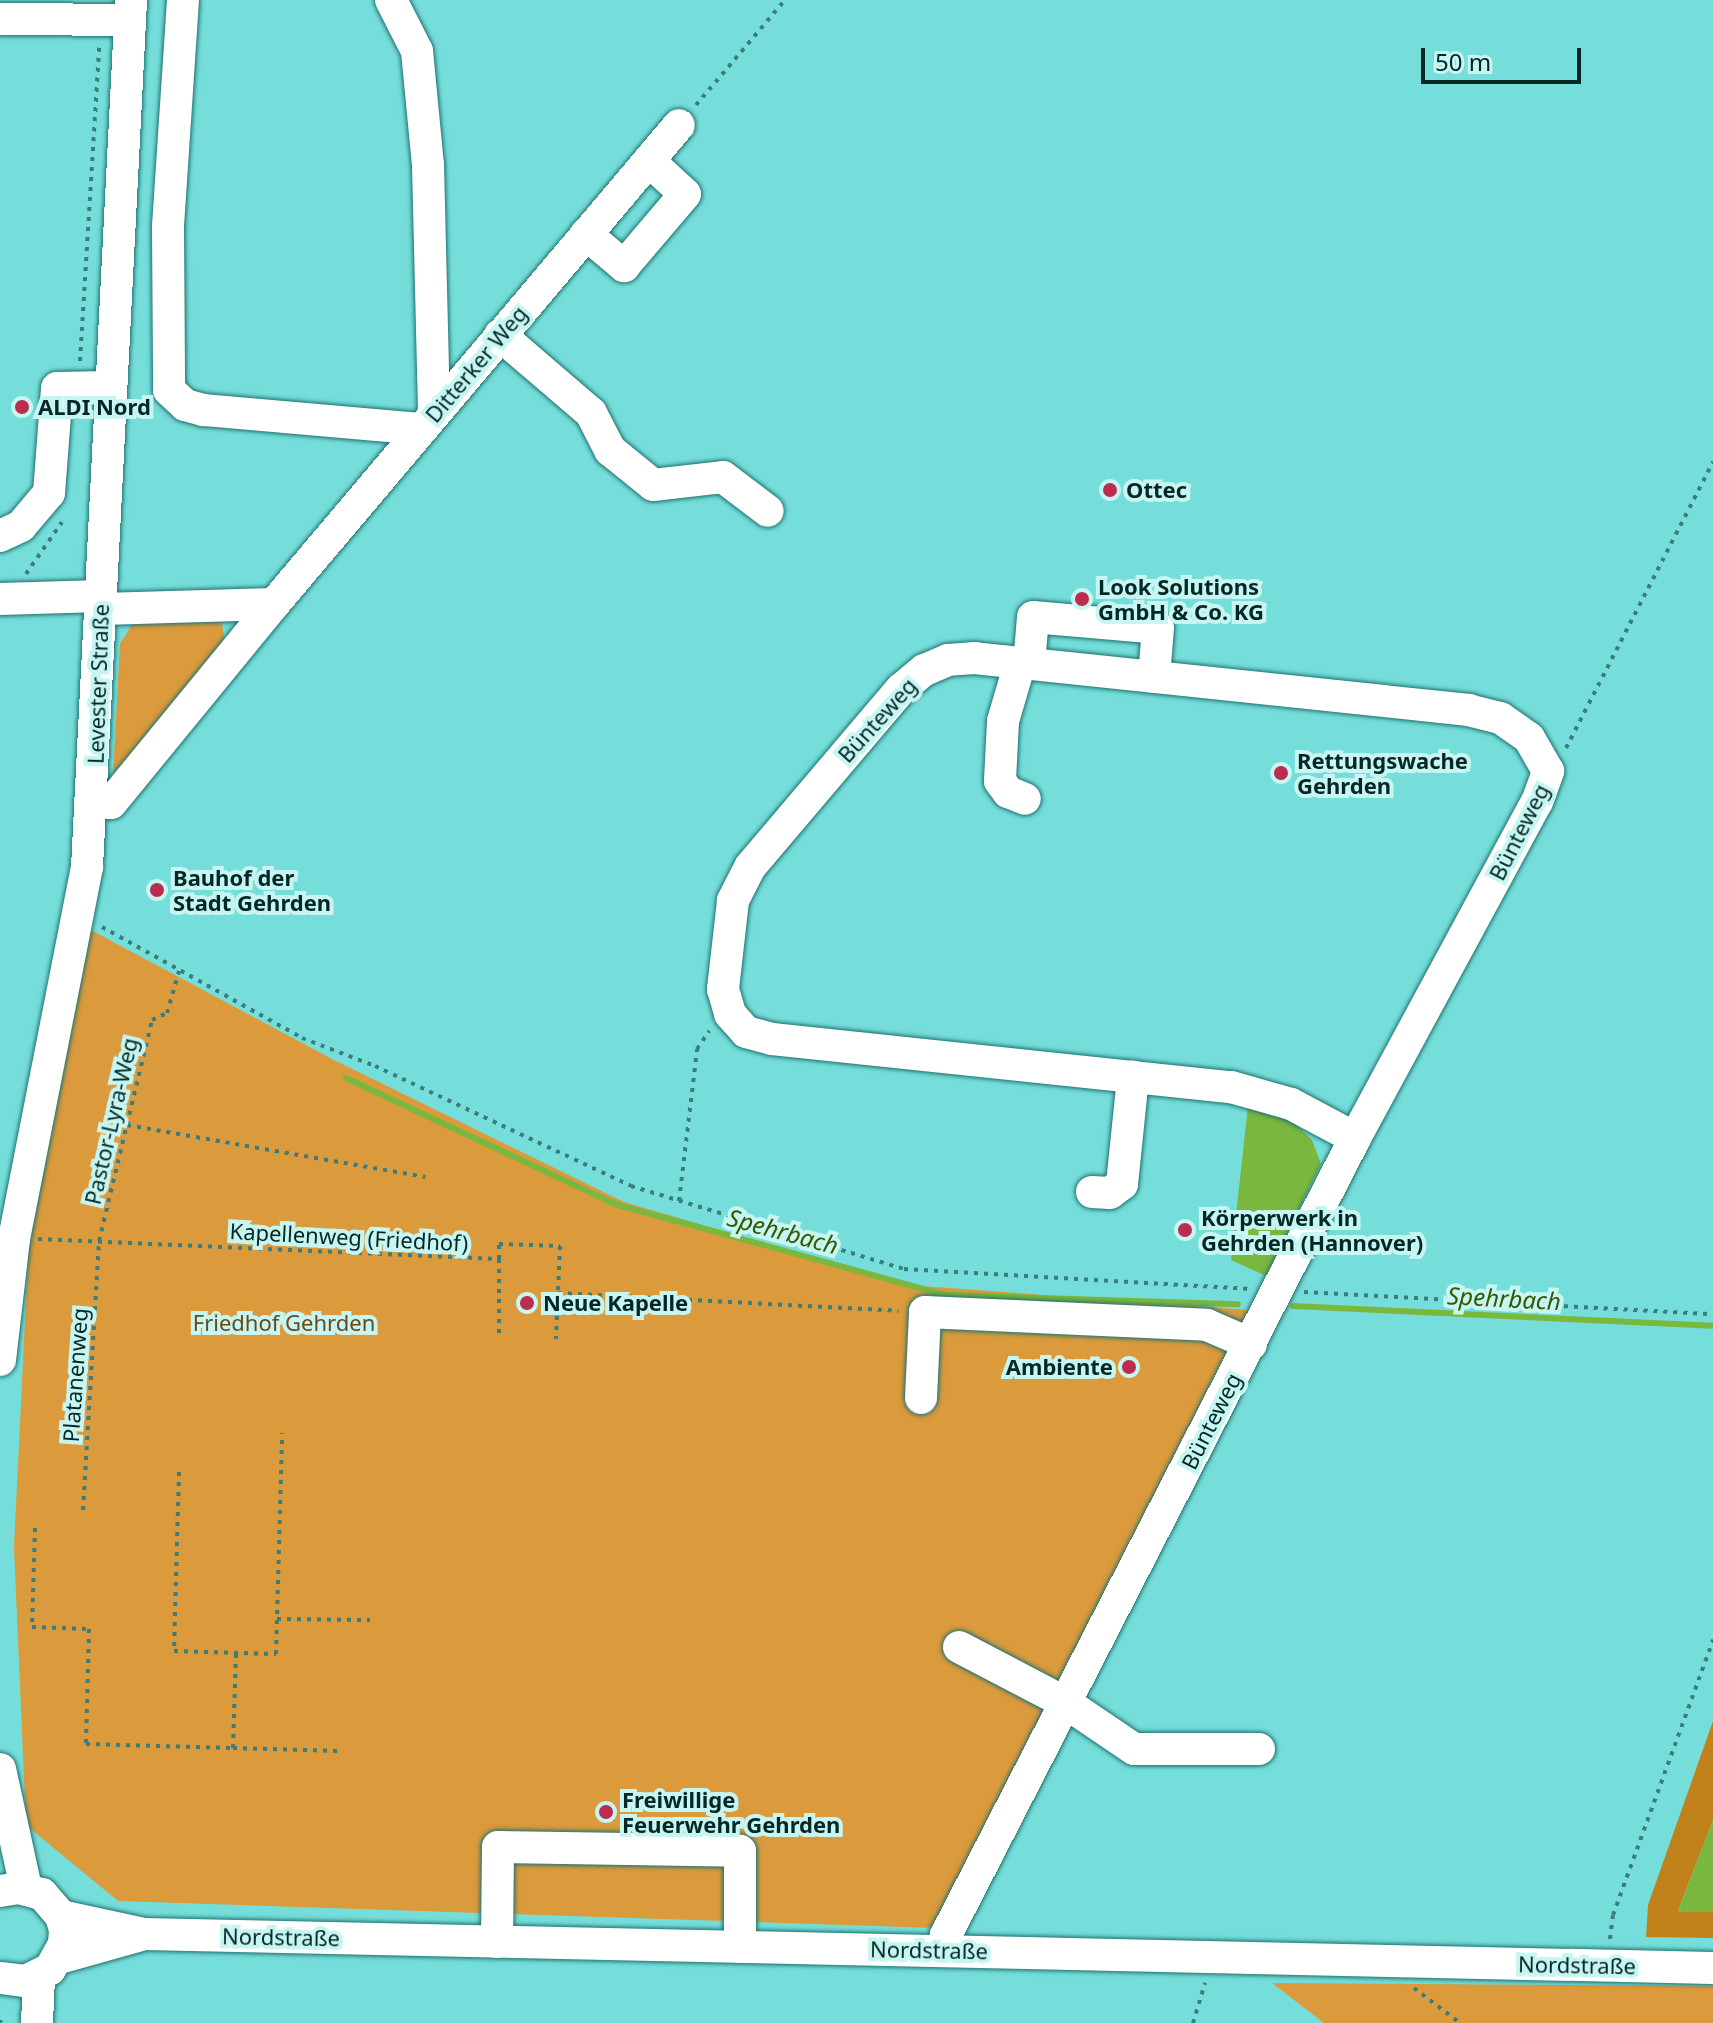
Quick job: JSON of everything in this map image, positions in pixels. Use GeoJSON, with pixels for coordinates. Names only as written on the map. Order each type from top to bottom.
{"type":"FeatureCollection","features":[{"type":"Feature","properties":{"kind":"street"},"geometry":{"type":"LineString","coordinates":[[183,0],[168,228],[169,390],[185,405],[204,410],[428,421],[428,165],[417,51],[391,0]]}},
{"type":"Feature","properties":{"kind":"street"},"geometry":{"type":"LineString","coordinates":[[0,19],[130,10]]}},
{"type":"Feature","properties":{"kind":"street","name":"Levester Straße"},"geometry":{"type":"LineString","coordinates":[[0,1360],[14,1239],[78,915],[93,802],[108,387],[130,10]]}},
{"type":"Feature","properties":{"kind":"street","name":"Ditterker Weg"},"geometry":{"type":"LineString","coordinates":[[93,802],[111,803],[274,604],[679,125]]}},
{"type":"Feature","properties":{"kind":"street"},"geometry":{"type":"LineString","coordinates":[[586,234],[624,266],[685,194],[649,161]]}},
{"type":"Feature","properties":{"kind":"street"},"geometry":{"type":"LineString","coordinates":[[500,335],[591,413],[610,450],[653,485],[723,477],[768,511]]}},
{"type":"Feature","properties":{"kind":"street"},"geometry":{"type":"LineString","coordinates":[[0,536],[21,526],[49,493],[57,388],[108,387]]}},
{"type":"Feature","properties":{"kind":"street"},"geometry":{"type":"LineString","coordinates":[[8,599],[274,604]]}},
{"type":"Feature","properties":{"kind":"street"},"geometry":{"type":"LineString","coordinates":[[1025,799],[1008,792],[1000,781],[1003,721],[1024,664],[1033,617],[1158,628],[1154,677]]}},
{"type":"Feature","properties":{"kind":"street","name":"Bünteweg"},"geometry":{"type":"LineString","coordinates":[[730,1014],[723,989],[725,943],[733,901],[750,867],[901,689],[924,670],[948,660],[1024,664],[1469,710],[1500,718],[1529,738],[1548,771],[1537,802],[1355,1138],[946,1935],[947,1951]]}},
{"type":"Feature","properties":{"kind":"street"},"geometry":{"type":"LineString","coordinates":[[730,1014],[746,1032],[772,1039],[1264,1092],[1355,1138]]}},
{"type":"Feature","properties":{"kind":"street"},"geometry":{"type":"LineString","coordinates":[[1092,1192],[1110,1193],[1122,1184],[1133,1077]]}},
{"type":"Feature","properties":{"kind":"street"},"geometry":{"type":"LineString","coordinates":[[921,1398],[925,1312],[1207,1325],[1251,1344]]}},
{"type":"Feature","properties":{"kind":"street"},"geometry":{"type":"LineString","coordinates":[[959,1647],[1066,1703],[1134,1749],[1259,1749]]}},
{"type":"Feature","properties":{"kind":"street"},"geometry":{"type":"LineString","coordinates":[[0,1769],[13,1890],[42,1894],[61,1916],[64,1944],[49,1967],[37,2023]]}},
{"type":"Feature","properties":{"kind":"street"},"geometry":{"type":"LineString","coordinates":[[497,1942],[498,1847],[695,1850],[740,1851],[740,1947]]}},
{"type":"Feature","properties":{"kind":"street","name":"Nordstraße"},"geometry":{"type":"LineString","coordinates":[[61,1916],[144,1934],[1713,1968]]}},
{"type":"Feature","properties":{"kind":"street","name":"Nordstraße"},"geometry":{"type":"LineString","coordinates":[[3,1979],[49,1967],[144,1934]]}},
{"type":"Feature","properties":{"kind":"street"},"geometry":{"type":"LineString","coordinates":[[3,1979],[22,2023]]}},
{"type":"Feature","properties":{"kind":"path"},"geometry":{"type":"LineString","coordinates":[[679,125],[785,0]]}},
{"type":"Feature","properties":{"kind":"path"},"geometry":{"type":"LineString","coordinates":[[1548,771],[1565,750],[1713,462]]}},
{"type":"Feature","properties":{"kind":"path"},"geometry":{"type":"LineString","coordinates":[[8,599],[69,511]]}},
{"type":"Feature","properties":{"kind":"path"},"geometry":{"type":"LineString","coordinates":[[78,915],[342,1056],[375,1066],[631,1186],[904,1269],[1713,1314]]}},
{"type":"Feature","properties":{"kind":"path","name":"Pastor-Lyra-Weg"},"geometry":{"type":"LineString","coordinates":[[99,1241],[152,1020],[167,1013],[179,971]]}},
{"type":"Feature","properties":{"kind":"path"},"geometry":{"type":"LineString","coordinates":[[679,1201],[697,1049],[730,1014]]}},
{"type":"Feature","properties":{"kind":"path"},"geometry":{"type":"LineString","coordinates":[[127,1125],[426,1177]]}},
{"type":"Feature","properties":{"kind":"path","name":"Kapellenweg (Friedhof)"},"geometry":{"type":"LineString","coordinates":[[29,1238],[499,1259],[499,1244],[560,1246],[556,1339]]}},
{"type":"Feature","properties":{"kind":"path","name":"Platanenweg"},"geometry":{"type":"LineString","coordinates":[[83,1510],[99,1241]]}},
{"type":"Feature","properties":{"kind":"path"},"geometry":{"type":"LineString","coordinates":[[499,1259],[499,1338]]}},
{"type":"Feature","properties":{"kind":"path"},"geometry":{"type":"LineString","coordinates":[[558,1293],[925,1312]]}},
{"type":"Feature","properties":{"kind":"path"},"geometry":{"type":"LineString","coordinates":[[179,1472],[174,1651],[276,1654],[282,1433]]}},
{"type":"Feature","properties":{"kind":"path"},"geometry":{"type":"LineString","coordinates":[[35,1528],[32,1627],[89,1629],[86,1744],[339,1751]]}},
{"type":"Feature","properties":{"kind":"path"},"geometry":{"type":"LineString","coordinates":[[277,1619],[370,1620]]}},
{"type":"Feature","properties":{"kind":"path"},"geometry":{"type":"LineString","coordinates":[[1609,1949],[1613,1915],[1713,1640]]}},
{"type":"Feature","properties":{"kind":"path"},"geometry":{"type":"LineString","coordinates":[[233,1748],[236,1653]]}},
{"type":"Feature","properties":{"kind":"path"},"geometry":{"type":"LineString","coordinates":[[1193,2023],[1206,1982],[1207,1957]]}},
{"type":"Feature","properties":{"kind":"path"},"geometry":{"type":"LineString","coordinates":[[1411,1962],[1414,1989],[1460,2023]]}},
{"type":"Feature","properties":{"kind":"green space"},"geometry":{"type":"Polygon","coordinates":[[[221,618],[225,643],[113,777],[120,644],[133,623],[221,618]]]}},
{"type":"Feature","properties":{"kind":"green space","name":"Friedhof Gehrden"},"geometry":{"type":"Polygon","coordinates":[[[89,929],[332,1059],[624,1202],[908,1285],[1262,1311],[935,1928],[118,1901],[26,1825],[14,1547],[29,1238],[89,929]]]}},
{"type":"Feature","properties":{"kind":"green space"},"geometry":{"type":"Polygon","coordinates":[[[1272,1983],[1713,1986],[1713,2023],[1324,2023],[1272,1983]]]}},
{"type":"Feature","properties":{"kind":"shaded area"},"geometry":{"type":"Polygon","coordinates":[[[1248,1106],[1291,1120],[1312,1140],[1321,1164],[1266,1276],[1231,1260],[1248,1106]]]}},
{"type":"Feature","properties":{"kind":"shaded area"},"geometry":{"type":"Polygon","coordinates":[[[1713,1721],[1713,1820],[1678,1911],[1713,1912],[1713,1938],[1646,1937],[1648,1905],[1713,1721]]]}},
{"type":"Feature","properties":{"kind":"shaded area"},"geometry":{"type":"Polygon","coordinates":[[[1713,1820],[1713,1912],[1678,1912],[1713,1820]]]}},
{"type":"Feature","properties":{"kind":"waterway","name":"Spehrbach"},"geometry":{"type":"LineString","coordinates":[[346,1078],[615,1204],[946,1295],[1238,1304]]}},
{"type":"Feature","properties":{"kind":"waterway","name":"Spehrbach"},"geometry":{"type":"LineString","coordinates":[[1293,1306],[1713,1326]]}},
{"type":"Feature","properties":{"kind":"place","name":"ALDI Nord"},"geometry":{"type":"Point","coordinates":[22,407]}},
{"type":"Feature","properties":{"kind":"place","name":"Ottec"},"geometry":{"type":"Point","coordinates":[1110,490]}},
{"type":"Feature","properties":{"kind":"place","name":"Look Solutions GmbH & Co. KG"},"geometry":{"type":"Point","coordinates":[1082,599]}},
{"type":"Feature","properties":{"kind":"place","name":"Rettungswache Gehrden"},"geometry":{"type":"Point","coordinates":[1281,773]}},
{"type":"Feature","properties":{"kind":"place","name":"Bauhof der Stadt Gehrden"},"geometry":{"type":"Point","coordinates":[157,890]}},
{"type":"Feature","properties":{"kind":"place","name":"Körperwerk in Gehrden (Hannover)"},"geometry":{"type":"Point","coordinates":[1185,1230]}},
{"type":"Feature","properties":{"kind":"place","name":"Neue Kapelle"},"geometry":{"type":"Point","coordinates":[527,1303]}},
{"type":"Feature","properties":{"kind":"place","name":"Ambiente"},"geometry":{"type":"Point","coordinates":[1129,1367]}},
{"type":"Feature","properties":{"kind":"place","name":"Freiwillige Feuerwehr Gehrden"},"geometry":{"type":"Point","coordinates":[606,1812]}}]}
